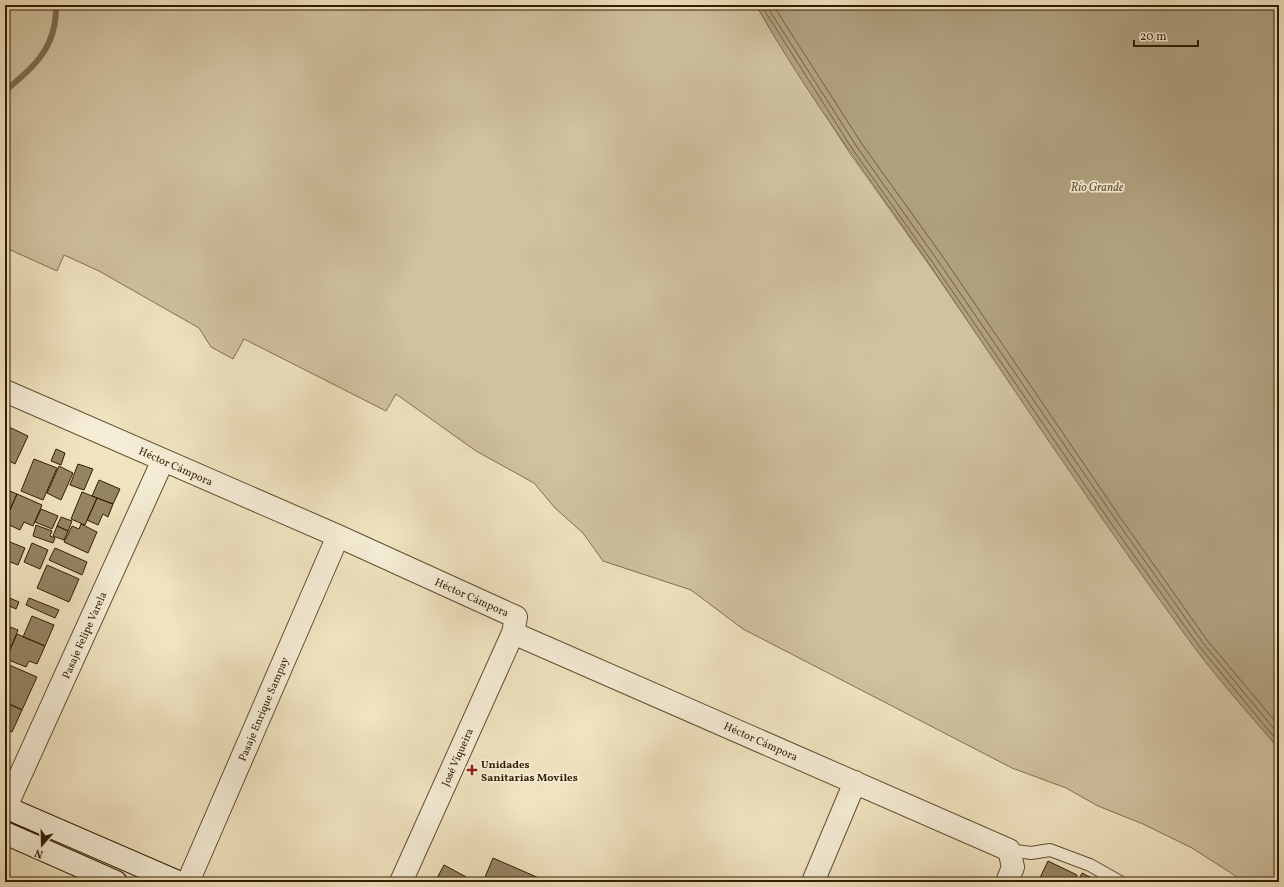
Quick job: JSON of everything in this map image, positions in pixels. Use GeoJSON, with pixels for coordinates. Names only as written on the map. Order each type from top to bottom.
{"type":"FeatureCollection","features":[{"type":"Feature","properties":{"kind":"street","name":"Héctor Cámpora"},"geometry":{"type":"LineString","coordinates":[[5,390],[338,536],[516,617],[512,633],[1009,850]]}},
{"type":"Feature","properties":{"kind":"street","name":"Pasaje Felipe Varela"},"geometry":{"type":"LineString","coordinates":[[5,808],[163,460]]}},
{"type":"Feature","properties":{"kind":"street","name":"Pasaje Enrique Sampay"},"geometry":{"type":"LineString","coordinates":[[188,882],[338,536]]}},
{"type":"Feature","properties":{"kind":"street","name":"José Viqueira"},"geometry":{"type":"LineString","coordinates":[[401,882],[512,633]]}},
{"type":"Feature","properties":{"kind":"street"},"geometry":{"type":"LineString","coordinates":[[813,882],[856,782]]}},
{"type":"Feature","properties":{"kind":"street"},"geometry":{"type":"LineString","coordinates":[[5,808],[178,882]]}},
{"type":"Feature","properties":{"kind":"street"},"geometry":{"type":"LineString","coordinates":[[5,833],[116,882]]}},
{"type":"Feature","properties":{"kind":"street"},"geometry":{"type":"LineString","coordinates":[[1007,882],[1013,867],[1009,850]]}},
{"type":"Feature","properties":{"kind":"lane"},"geometry":{"type":"LineString","coordinates":[[1009,850],[1031,853],[1050,850],[1090,865],[1120,882]]}},
{"type":"Feature","properties":{"kind":"shaded area"},"geometry":{"type":"Polygon","coordinates":[[[5,5],[756,5],[849,152],[930,266],[1110,528],[1196,649],[1279,749],[1279,882],[1245,882],[1192,848],[1143,824],[1098,806],[1066,788],[1012,768],[743,629],[691,590],[603,561],[583,533],[555,508],[534,483],[476,451],[396,394],[386,411],[244,339],[233,359],[211,347],[199,328],[99,271],[64,255],[57,271],[6,248],[10,233],[5,231],[5,5]]]}},
{"type":"Feature","properties":{"kind":"water","name":"Río Grande"},"geometry":{"type":"Polygon","coordinates":[[[756,5],[1279,5],[1279,749],[1204,660],[1160,601],[934,271],[819,107],[776,40],[756,5]]]}},
{"type":"Feature","properties":{"kind":"building"},"geometry":{"type":"Polygon","coordinates":[[[5,425],[9,427],[5,435],[5,425]]]}},
{"type":"Feature","properties":{"kind":"building"},"geometry":{"type":"Polygon","coordinates":[[[9,427],[28,436],[15,464],[5,459],[5,435],[9,427]]]}},
{"type":"Feature","properties":{"kind":"building"},"geometry":{"type":"Polygon","coordinates":[[[56,449],[65,453],[61,465],[51,461],[56,449]]]}},
{"type":"Feature","properties":{"kind":"building"},"geometry":{"type":"Polygon","coordinates":[[[34,459],[57,468],[43,500],[21,491],[34,459]]]}},
{"type":"Feature","properties":{"kind":"building"},"geometry":{"type":"Polygon","coordinates":[[[78,464],[93,469],[84,490],[70,485],[78,464]]]}},
{"type":"Feature","properties":{"kind":"building"},"geometry":{"type":"Polygon","coordinates":[[[59,466],[73,473],[61,500],[47,493],[59,466]]]}},
{"type":"Feature","properties":{"kind":"building"},"geometry":{"type":"Polygon","coordinates":[[[99,480],[120,489],[113,504],[92,496],[99,480]]]}},
{"type":"Feature","properties":{"kind":"building"},"geometry":{"type":"Polygon","coordinates":[[[5,489],[17,494],[10,510],[5,508],[5,489]]]}},
{"type":"Feature","properties":{"kind":"building"},"geometry":{"type":"Polygon","coordinates":[[[82,492],[97,498],[85,525],[71,519],[82,492]]]}},
{"type":"Feature","properties":{"kind":"building"},"geometry":{"type":"Polygon","coordinates":[[[17,494],[42,505],[33,526],[24,522],[20,530],[5,523],[5,513],[8,514],[17,494]]]}},
{"type":"Feature","properties":{"kind":"building"},"geometry":{"type":"Polygon","coordinates":[[[97,498],[113,504],[108,517],[103,514],[98,525],[87,520],[97,498]]]}},
{"type":"Feature","properties":{"kind":"building"},"geometry":{"type":"Polygon","coordinates":[[[41,509],[58,516],[52,529],[35,522],[41,509]]]}},
{"type":"Feature","properties":{"kind":"building"},"geometry":{"type":"Polygon","coordinates":[[[61,517],[72,521],[68,531],[57,526],[61,517]]]}},
{"type":"Feature","properties":{"kind":"building"},"geometry":{"type":"Polygon","coordinates":[[[81,524],[97,532],[88,553],[64,542],[72,526],[79,529],[81,524]]]}},
{"type":"Feature","properties":{"kind":"building"},"geometry":{"type":"Polygon","coordinates":[[[36,525],[52,531],[50,536],[55,538],[53,543],[33,536],[36,525]]]}},
{"type":"Feature","properties":{"kind":"building"},"geometry":{"type":"Polygon","coordinates":[[[57,526],[68,531],[64,540],[53,536],[57,526]]]}},
{"type":"Feature","properties":{"kind":"building"},"geometry":{"type":"Polygon","coordinates":[[[5,540],[25,548],[18,565],[5,560],[5,540]]]}},
{"type":"Feature","properties":{"kind":"building"},"geometry":{"type":"Polygon","coordinates":[[[32,543],[48,550],[40,569],[24,562],[32,543]]]}},
{"type":"Feature","properties":{"kind":"building"},"geometry":{"type":"Polygon","coordinates":[[[55,548],[87,562],[82,575],[49,560],[55,548]]]}},
{"type":"Feature","properties":{"kind":"building"},"geometry":{"type":"Polygon","coordinates":[[[47,565],[79,579],[69,602],[37,588],[47,565]]]}},
{"type":"Feature","properties":{"kind":"building"},"geometry":{"type":"Polygon","coordinates":[[[5,596],[19,602],[16,609],[5,604],[5,596]]]}},
{"type":"Feature","properties":{"kind":"building"},"geometry":{"type":"Polygon","coordinates":[[[29,598],[59,610],[55,618],[26,605],[29,598]]]}},
{"type":"Feature","properties":{"kind":"building"},"geometry":{"type":"Polygon","coordinates":[[[32,616],[54,625],[45,646],[23,637],[32,616]]]}},
{"type":"Feature","properties":{"kind":"building"},"geometry":{"type":"Polygon","coordinates":[[[5,625],[18,630],[11,647],[5,645],[5,625]]]}},
{"type":"Feature","properties":{"kind":"building"},"geometry":{"type":"Polygon","coordinates":[[[17,634],[45,646],[37,664],[29,661],[26,667],[6,659],[17,634]]]}},
{"type":"Feature","properties":{"kind":"building"},"geometry":{"type":"Polygon","coordinates":[[[7,664],[37,677],[22,710],[5,702],[5,668],[7,664]]]}},
{"type":"Feature","properties":{"kind":"building"},"geometry":{"type":"Polygon","coordinates":[[[5,702],[22,710],[12,732],[5,729],[5,702]]]}},
{"type":"Feature","properties":{"kind":"building"},"geometry":{"type":"Polygon","coordinates":[[[5,737],[9,739],[5,747],[5,737]]]}},
{"type":"Feature","properties":{"kind":"building"},"geometry":{"type":"Polygon","coordinates":[[[493,858],[548,882],[483,882],[493,858]]]}},
{"type":"Feature","properties":{"kind":"building"},"geometry":{"type":"Polygon","coordinates":[[[1048,861],[1077,875],[1074,882],[1038,882],[1048,861]]]}},
{"type":"Feature","properties":{"kind":"building"},"geometry":{"type":"Polygon","coordinates":[[[444,865],[470,879],[469,882],[435,882],[444,865]]]}},
{"type":"Feature","properties":{"kind":"building"},"geometry":{"type":"Polygon","coordinates":[[[1082,873],[1094,879],[1093,882],[1078,882],[1082,873]]]}},
{"type":"Feature","properties":{"kind":"waterway"},"geometry":{"type":"LineString","coordinates":[[5,91],[35,64],[48,44],[53,33],[56,5]]}},
{"type":"Feature","properties":{"kind":"place","name":"Unidades Sanitarias Moviles"},"geometry":{"type":"Point","coordinates":[472,770]}}]}
